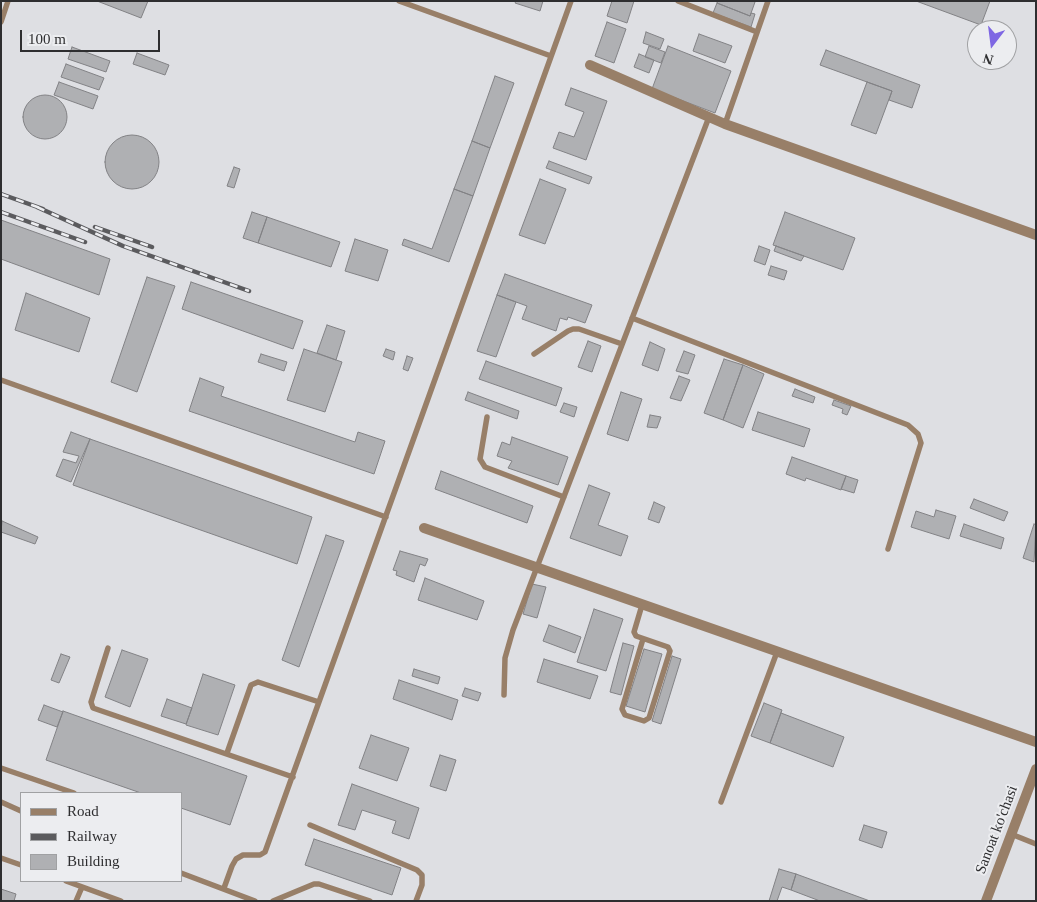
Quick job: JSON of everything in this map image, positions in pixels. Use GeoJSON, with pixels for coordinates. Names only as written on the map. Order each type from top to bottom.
{"type":"FeatureCollection","features":[{"type":"Feature","properties":{"kind":"street"},"geometry":{"type":"LineString","coordinates":[[590,66],[725,124],[1036,235]]}},
{"type":"Feature","properties":{"kind":"street"},"geometry":{"type":"LineString","coordinates":[[424,528],[536,569],[1036,742]]}},
{"type":"Feature","properties":{"kind":"street","name":"Sanoat ko'chasi"},"geometry":{"type":"LineString","coordinates":[[986,901],[1036,769]]}},
{"type":"Feature","properties":{"kind":"lane"},"geometry":{"type":"LineString","coordinates":[[1,22],[8,1]]}},
{"type":"Feature","properties":{"kind":"lane"},"geometry":{"type":"LineString","coordinates":[[399,1],[551,56]]}},
{"type":"Feature","properties":{"kind":"lane"},"geometry":{"type":"LineString","coordinates":[[224,888],[236,859],[243,855],[260,855],[265,852],[571,1]]}},
{"type":"Feature","properties":{"kind":"lane"},"geometry":{"type":"LineString","coordinates":[[678,1],[757,32]]}},
{"type":"Feature","properties":{"kind":"lane"},"geometry":{"type":"LineString","coordinates":[[725,124],[768,1]]}},
{"type":"Feature","properties":{"kind":"lane"},"geometry":{"type":"LineString","coordinates":[[504,695],[505,658],[536,569],[708,117]]}},
{"type":"Feature","properties":{"kind":"lane"},"geometry":{"type":"LineString","coordinates":[[632,318],[908,425],[918,434],[921,443],[888,549]]}},
{"type":"Feature","properties":{"kind":"lane"},"geometry":{"type":"LineString","coordinates":[[534,354],[573,329],[579,329],[622,344]]}},
{"type":"Feature","properties":{"kind":"lane"},"geometry":{"type":"LineString","coordinates":[[1,380],[386,517]]}},
{"type":"Feature","properties":{"kind":"lane"},"geometry":{"type":"LineString","coordinates":[[487,417],[480,459],[485,467],[564,497]]}},
{"type":"Feature","properties":{"kind":"lane"},"geometry":{"type":"LineString","coordinates":[[642,606],[634,632],[636,636],[668,647],[670,651],[649,718],[644,721],[625,715],[622,710],[643,639]]}},
{"type":"Feature","properties":{"kind":"lane"},"geometry":{"type":"LineString","coordinates":[[108,648],[91,702],[92,708],[293,777]]}},
{"type":"Feature","properties":{"kind":"lane"},"geometry":{"type":"LineString","coordinates":[[721,802],[776,652]]}},
{"type":"Feature","properties":{"kind":"lane"},"geometry":{"type":"LineString","coordinates":[[227,753],[251,684],[258,682],[319,702]]}},
{"type":"Feature","properties":{"kind":"lane"},"geometry":{"type":"LineString","coordinates":[[1,768],[71,792]]}},
{"type":"Feature","properties":{"kind":"lane"},"geometry":{"type":"LineString","coordinates":[[1,802],[20,811]]}},
{"type":"Feature","properties":{"kind":"lane"},"geometry":{"type":"LineString","coordinates":[[310,825],[417,870],[422,875],[422,885],[416,901]]}},
{"type":"Feature","properties":{"kind":"lane"},"geometry":{"type":"LineString","coordinates":[[1011,834],[1036,844]]}},
{"type":"Feature","properties":{"kind":"lane"},"geometry":{"type":"LineString","coordinates":[[1,858],[20,865]]}},
{"type":"Feature","properties":{"kind":"lane"},"geometry":{"type":"LineString","coordinates":[[182,873],[255,901]]}},
{"type":"Feature","properties":{"kind":"lane"},"geometry":{"type":"LineString","coordinates":[[69,882],[121,901]]}},
{"type":"Feature","properties":{"kind":"lane"},"geometry":{"type":"LineString","coordinates":[[273,901],[314,884],[319,884],[370,901]]}},
{"type":"Feature","properties":{"kind":"lane"},"geometry":{"type":"LineString","coordinates":[[76,901],[82,886]]}},
{"type":"Feature","properties":{"kind":"building"},"geometry":{"type":"Polygon","coordinates":[[[97,1],[148,1],[141,18],[97,1]]]}},
{"type":"Feature","properties":{"kind":"building"},"geometry":{"type":"Polygon","coordinates":[[[516,1],[543,1],[540,11],[515,3],[516,1]]]}},
{"type":"Feature","properties":{"kind":"building"},"geometry":{"type":"Polygon","coordinates":[[[612,1],[634,1],[627,23],[607,16],[612,1]]]}},
{"type":"Feature","properties":{"kind":"building"},"geometry":{"type":"Polygon","coordinates":[[[718,1],[755,2],[750,16],[717,3],[718,1]]]}},
{"type":"Feature","properties":{"kind":"building"},"geometry":{"type":"Polygon","coordinates":[[[916,1],[990,1],[983,20],[967,20],[916,1]]]}},
{"type":"Feature","properties":{"kind":"building"},"geometry":{"type":"Polygon","coordinates":[[[717,3],[750,16],[751,13],[755,14],[751,27],[713,13],[717,3]]]}},
{"type":"Feature","properties":{"kind":"building"},"geometry":{"type":"Polygon","coordinates":[[[607,22],[626,29],[614,63],[595,56],[607,22]]]}},
{"type":"Feature","properties":{"kind":"building"},"geometry":{"type":"Polygon","coordinates":[[[646,32],[664,39],[660,49],[643,43],[646,32]]]}},
{"type":"Feature","properties":{"kind":"building"},"geometry":{"type":"Polygon","coordinates":[[[699,34],[732,46],[725,63],[693,51],[699,34]]]}},
{"type":"Feature","properties":{"kind":"building"},"geometry":{"type":"Polygon","coordinates":[[[649,46],[665,52],[661,63],[645,57],[649,46]]]}},
{"type":"Feature","properties":{"kind":"building"},"geometry":{"type":"Polygon","coordinates":[[[668,46],[731,71],[715,113],[652,89],[668,46]]]}},
{"type":"Feature","properties":{"kind":"building"},"geometry":{"type":"Polygon","coordinates":[[[72,47],[110,61],[106,72],[68,59],[72,47]]]}},
{"type":"Feature","properties":{"kind":"building"},"geometry":{"type":"Polygon","coordinates":[[[826,50],[920,85],[912,108],[889,100],[892,91],[820,65],[826,50]]]}},
{"type":"Feature","properties":{"kind":"building"},"geometry":{"type":"Polygon","coordinates":[[[137,53],[169,65],[165,75],[133,64],[137,53]]]}},
{"type":"Feature","properties":{"kind":"building"},"geometry":{"type":"Polygon","coordinates":[[[639,54],[654,60],[649,73],[634,67],[639,54]]]}},
{"type":"Feature","properties":{"kind":"building"},"geometry":{"type":"Polygon","coordinates":[[[66,64],[104,78],[99,90],[61,77],[66,64]]]}},
{"type":"Feature","properties":{"kind":"building"},"geometry":{"type":"Polygon","coordinates":[[[495,76],[514,83],[490,148],[472,141],[495,76]]]}},
{"type":"Feature","properties":{"kind":"building"},"geometry":{"type":"Polygon","coordinates":[[[59,82],[98,96],[93,109],[54,95],[59,82]]]}},
{"type":"Feature","properties":{"kind":"building"},"geometry":{"type":"Polygon","coordinates":[[[867,82],[892,91],[876,134],[851,125],[867,82]]]}},
{"type":"Feature","properties":{"kind":"building"},"geometry":{"type":"Polygon","coordinates":[[[571,88],[607,101],[586,160],[553,148],[559,132],[574,137],[584,112],[565,105],[571,88]]]}},
{"type":"Feature","properties":{"kind":"building"},"geometry":{"type":"Polygon","coordinates":[[[49,95],[61,101],[66,108],[66,126],[61,133],[54,138],[41,139],[33,136],[26,129],[23,113],[26,105],[33,98],[49,95]]]}},
{"type":"Feature","properties":{"kind":"building"},"geometry":{"type":"Polygon","coordinates":[[[132,135],[142,137],[151,143],[157,152],[159,162],[157,172],[151,181],[142,187],[132,189],[122,187],[113,181],[107,172],[105,162],[107,152],[113,143],[122,137],[132,135]]]}},
{"type":"Feature","properties":{"kind":"building"},"geometry":{"type":"Polygon","coordinates":[[[472,141],[490,148],[473,196],[454,189],[472,141]]]}},
{"type":"Feature","properties":{"kind":"building"},"geometry":{"type":"Polygon","coordinates":[[[549,161],[592,177],[589,184],[546,168],[549,161]]]}},
{"type":"Feature","properties":{"kind":"building"},"geometry":{"type":"Polygon","coordinates":[[[234,167],[240,169],[234,188],[227,186],[234,167]]]}},
{"type":"Feature","properties":{"kind":"building"},"geometry":{"type":"Polygon","coordinates":[[[540,179],[566,189],[545,244],[519,235],[540,179]]]}},
{"type":"Feature","properties":{"kind":"building"},"geometry":{"type":"Polygon","coordinates":[[[454,189],[473,196],[449,262],[402,245],[404,239],[432,249],[454,189]]]}},
{"type":"Feature","properties":{"kind":"building"},"geometry":{"type":"Polygon","coordinates":[[[252,212],[267,217],[258,243],[243,238],[252,212]]]}},
{"type":"Feature","properties":{"kind":"building"},"geometry":{"type":"Polygon","coordinates":[[[785,212],[855,238],[843,270],[773,245],[785,212]]]}},
{"type":"Feature","properties":{"kind":"building"},"geometry":{"type":"Polygon","coordinates":[[[267,217],[340,242],[331,267],[258,243],[267,217]]]}},
{"type":"Feature","properties":{"kind":"building"},"geometry":{"type":"Polygon","coordinates":[[[1,220],[110,259],[99,295],[1,259],[1,220]]]}},
{"type":"Feature","properties":{"kind":"building"},"geometry":{"type":"Polygon","coordinates":[[[355,239],[388,250],[378,281],[345,271],[355,239]]]}},
{"type":"Feature","properties":{"kind":"building"},"geometry":{"type":"Polygon","coordinates":[[[759,246],[770,250],[765,265],[754,261],[759,246]]]}},
{"type":"Feature","properties":{"kind":"building"},"geometry":{"type":"Polygon","coordinates":[[[776,246],[804,256],[801,261],[774,251],[776,246]]]}},
{"type":"Feature","properties":{"kind":"building"},"geometry":{"type":"Polygon","coordinates":[[[771,266],[787,271],[784,280],[768,275],[771,266]]]}},
{"type":"Feature","properties":{"kind":"building"},"geometry":{"type":"Polygon","coordinates":[[[505,274],[592,305],[585,323],[568,317],[567,320],[560,318],[556,331],[522,319],[527,306],[497,295],[505,274]]]}},
{"type":"Feature","properties":{"kind":"building"},"geometry":{"type":"Polygon","coordinates":[[[147,277],[175,286],[137,392],[111,382],[147,277]]]}},
{"type":"Feature","properties":{"kind":"building"},"geometry":{"type":"Polygon","coordinates":[[[191,282],[303,321],[293,349],[182,309],[191,282]]]}},
{"type":"Feature","properties":{"kind":"building"},"geometry":{"type":"Polygon","coordinates":[[[26,293],[90,318],[79,352],[15,330],[26,293]]]}},
{"type":"Feature","properties":{"kind":"building"},"geometry":{"type":"Polygon","coordinates":[[[497,295],[516,302],[496,357],[477,351],[497,295]]]}},
{"type":"Feature","properties":{"kind":"building"},"geometry":{"type":"Polygon","coordinates":[[[327,325],[345,331],[336,360],[317,353],[327,325]]]}},
{"type":"Feature","properties":{"kind":"building"},"geometry":{"type":"Polygon","coordinates":[[[588,341],[601,346],[592,372],[578,367],[588,341]]]}},
{"type":"Feature","properties":{"kind":"building"},"geometry":{"type":"Polygon","coordinates":[[[650,342],[665,349],[658,371],[642,365],[650,342]]]}},
{"type":"Feature","properties":{"kind":"building"},"geometry":{"type":"Polygon","coordinates":[[[304,349],[342,362],[325,412],[287,400],[304,349]]]}},
{"type":"Feature","properties":{"kind":"building"},"geometry":{"type":"Polygon","coordinates":[[[386,349],[395,352],[393,360],[383,356],[386,349]]]}},
{"type":"Feature","properties":{"kind":"building"},"geometry":{"type":"Polygon","coordinates":[[[684,351],[695,355],[688,374],[676,371],[684,351]]]}},
{"type":"Feature","properties":{"kind":"building"},"geometry":{"type":"Polygon","coordinates":[[[261,354],[287,362],[284,371],[258,362],[261,354]]]}},
{"type":"Feature","properties":{"kind":"building"},"geometry":{"type":"Polygon","coordinates":[[[407,356],[413,358],[408,371],[403,369],[407,356]]]}},
{"type":"Feature","properties":{"kind":"building"},"geometry":{"type":"Polygon","coordinates":[[[724,359],[743,365],[723,420],[704,413],[724,359]]]}},
{"type":"Feature","properties":{"kind":"building"},"geometry":{"type":"Polygon","coordinates":[[[486,361],[562,388],[556,406],[479,379],[486,361]]]}},
{"type":"Feature","properties":{"kind":"building"},"geometry":{"type":"Polygon","coordinates":[[[743,365],[764,374],[743,428],[723,420],[743,365]]]}},
{"type":"Feature","properties":{"kind":"building"},"geometry":{"type":"Polygon","coordinates":[[[679,376],[690,380],[681,401],[670,398],[679,376]]]}},
{"type":"Feature","properties":{"kind":"building"},"geometry":{"type":"Polygon","coordinates":[[[200,378],[224,387],[221,396],[355,442],[358,432],[385,441],[374,474],[189,411],[200,378]]]}},
{"type":"Feature","properties":{"kind":"building"},"geometry":{"type":"Polygon","coordinates":[[[795,389],[815,397],[813,403],[792,396],[795,389]]]}},
{"type":"Feature","properties":{"kind":"building"},"geometry":{"type":"Polygon","coordinates":[[[468,392],[519,411],[517,419],[465,400],[468,392]]]}},
{"type":"Feature","properties":{"kind":"building"},"geometry":{"type":"Polygon","coordinates":[[[621,392],[642,399],[628,441],[607,434],[621,392]]]}},
{"type":"Feature","properties":{"kind":"building"},"geometry":{"type":"Polygon","coordinates":[[[834,400],[851,406],[847,415],[842,413],[843,409],[832,405],[834,400]]]}},
{"type":"Feature","properties":{"kind":"building"},"geometry":{"type":"Polygon","coordinates":[[[564,403],[577,407],[574,417],[560,412],[564,403]]]}},
{"type":"Feature","properties":{"kind":"building"},"geometry":{"type":"Polygon","coordinates":[[[758,412],[810,429],[804,447],[752,430],[758,412]]]}},
{"type":"Feature","properties":{"kind":"building"},"geometry":{"type":"Polygon","coordinates":[[[650,415],[661,417],[657,428],[647,427],[650,415]]]}},
{"type":"Feature","properties":{"kind":"building"},"geometry":{"type":"Polygon","coordinates":[[[71,432],[90,439],[71,482],[56,476],[63,459],[76,463],[79,456],[63,452],[71,432]]]}},
{"type":"Feature","properties":{"kind":"building"},"geometry":{"type":"Polygon","coordinates":[[[512,437],[568,457],[558,485],[508,468],[512,461],[497,456],[502,442],[510,445],[512,437]]]}},
{"type":"Feature","properties":{"kind":"building"},"geometry":{"type":"Polygon","coordinates":[[[90,439],[312,517],[297,564],[73,485],[90,439]]]}},
{"type":"Feature","properties":{"kind":"building"},"geometry":{"type":"Polygon","coordinates":[[[792,457],[846,476],[841,490],[806,478],[805,481],[786,474],[792,457]]]}},
{"type":"Feature","properties":{"kind":"building"},"geometry":{"type":"Polygon","coordinates":[[[441,471],[533,506],[527,523],[435,489],[441,471]]]}},
{"type":"Feature","properties":{"kind":"building"},"geometry":{"type":"Polygon","coordinates":[[[846,476],[858,480],[854,493],[841,489],[846,476]]]}},
{"type":"Feature","properties":{"kind":"building"},"geometry":{"type":"Polygon","coordinates":[[[589,485],[610,493],[598,525],[628,536],[621,556],[570,538],[589,485]]]}},
{"type":"Feature","properties":{"kind":"building"},"geometry":{"type":"Polygon","coordinates":[[[974,499],[1008,512],[1004,521],[970,508],[974,499]]]}},
{"type":"Feature","properties":{"kind":"building"},"geometry":{"type":"Polygon","coordinates":[[[654,502],[665,507],[659,523],[648,519],[654,502]]]}},
{"type":"Feature","properties":{"kind":"building"},"geometry":{"type":"Polygon","coordinates":[[[936,510],[956,516],[949,539],[911,527],[916,511],[934,517],[936,510]]]}},
{"type":"Feature","properties":{"kind":"building"},"geometry":{"type":"Polygon","coordinates":[[[2,521],[38,537],[35,544],[1,532],[2,521]]]}},
{"type":"Feature","properties":{"kind":"building"},"geometry":{"type":"Polygon","coordinates":[[[964,524],[1004,538],[1001,549],[960,536],[964,524]]]}},
{"type":"Feature","properties":{"kind":"building"},"geometry":{"type":"Polygon","coordinates":[[[1034,524],[1036,525],[1034,562],[1023,558],[1034,524]]]}},
{"type":"Feature","properties":{"kind":"building"},"geometry":{"type":"Polygon","coordinates":[[[326,535],[344,541],[299,667],[282,660],[326,535]]]}},
{"type":"Feature","properties":{"kind":"building"},"geometry":{"type":"Polygon","coordinates":[[[400,551],[428,559],[425,566],[420,564],[414,582],[396,575],[397,571],[393,570],[400,551]]]}},
{"type":"Feature","properties":{"kind":"building"},"geometry":{"type":"Polygon","coordinates":[[[425,578],[484,601],[477,620],[418,600],[425,578]]]}},
{"type":"Feature","properties":{"kind":"building"},"geometry":{"type":"Polygon","coordinates":[[[532,584],[546,587],[537,618],[523,614],[532,584]]]}},
{"type":"Feature","properties":{"kind":"building"},"geometry":{"type":"Polygon","coordinates":[[[594,609],[623,619],[606,671],[577,662],[594,609]]]}},
{"type":"Feature","properties":{"kind":"building"},"geometry":{"type":"Polygon","coordinates":[[[549,625],[581,637],[575,653],[543,641],[549,625]]]}},
{"type":"Feature","properties":{"kind":"building"},"geometry":{"type":"Polygon","coordinates":[[[623,643],[634,646],[621,695],[610,692],[623,643]]]}},
{"type":"Feature","properties":{"kind":"building"},"geometry":{"type":"Polygon","coordinates":[[[644,649],[662,654],[645,712],[626,706],[644,649]]]}},
{"type":"Feature","properties":{"kind":"building"},"geometry":{"type":"Polygon","coordinates":[[[122,650],[148,659],[130,707],[105,697],[122,650]]]}},
{"type":"Feature","properties":{"kind":"building"},"geometry":{"type":"Polygon","coordinates":[[[61,654],[70,657],[59,683],[51,680],[61,654]]]}},
{"type":"Feature","properties":{"kind":"building"},"geometry":{"type":"Polygon","coordinates":[[[672,656],[681,659],[661,724],[652,721],[672,656]]]}},
{"type":"Feature","properties":{"kind":"building"},"geometry":{"type":"Polygon","coordinates":[[[544,659],[598,676],[590,699],[537,682],[544,659]]]}},
{"type":"Feature","properties":{"kind":"building"},"geometry":{"type":"Polygon","coordinates":[[[414,669],[440,677],[438,684],[412,676],[414,669]]]}},
{"type":"Feature","properties":{"kind":"building"},"geometry":{"type":"Polygon","coordinates":[[[203,674],[235,685],[218,735],[186,725],[203,674]]]}},
{"type":"Feature","properties":{"kind":"building"},"geometry":{"type":"Polygon","coordinates":[[[399,680],[458,700],[452,720],[393,699],[399,680]]]}},
{"type":"Feature","properties":{"kind":"building"},"geometry":{"type":"Polygon","coordinates":[[[465,688],[481,693],[478,701],[462,696],[465,688]]]}},
{"type":"Feature","properties":{"kind":"building"},"geometry":{"type":"Polygon","coordinates":[[[167,699],[192,708],[186,724],[161,716],[167,699]]]}},
{"type":"Feature","properties":{"kind":"building"},"geometry":{"type":"Polygon","coordinates":[[[764,703],[782,710],[770,743],[751,736],[764,703]]]}},
{"type":"Feature","properties":{"kind":"building"},"geometry":{"type":"Polygon","coordinates":[[[44,705],[63,712],[57,727],[38,720],[44,705]]]}},
{"type":"Feature","properties":{"kind":"building"},"geometry":{"type":"Polygon","coordinates":[[[63,711],[247,776],[230,825],[182,808],[182,792],[138,792],[46,760],[63,711]]]}},
{"type":"Feature","properties":{"kind":"building"},"geometry":{"type":"Polygon","coordinates":[[[781,713],[844,737],[833,767],[770,743],[781,713]]]}},
{"type":"Feature","properties":{"kind":"building"},"geometry":{"type":"Polygon","coordinates":[[[371,735],[409,748],[397,781],[359,768],[371,735]]]}},
{"type":"Feature","properties":{"kind":"building"},"geometry":{"type":"Polygon","coordinates":[[[440,755],[456,760],[446,791],[430,786],[440,755]]]}},
{"type":"Feature","properties":{"kind":"building"},"geometry":{"type":"Polygon","coordinates":[[[352,784],[419,808],[409,839],[392,833],[396,821],[362,810],[355,830],[338,825],[352,784]]]}},
{"type":"Feature","properties":{"kind":"building"},"geometry":{"type":"Polygon","coordinates":[[[864,825],[887,832],[882,848],[859,840],[864,825]]]}},
{"type":"Feature","properties":{"kind":"building"},"geometry":{"type":"Polygon","coordinates":[[[314,839],[401,868],[392,895],[305,865],[314,839]]]}},
{"type":"Feature","properties":{"kind":"building"},"geometry":{"type":"Polygon","coordinates":[[[779,869],[796,874],[791,890],[782,887],[777,901],[769,901],[779,869]]]}},
{"type":"Feature","properties":{"kind":"building"},"geometry":{"type":"Polygon","coordinates":[[[796,874],[870,901],[820,901],[791,890],[796,874]]]}},
{"type":"Feature","properties":{"kind":"building"},"geometry":{"type":"Polygon","coordinates":[[[1,889],[16,894],[14,901],[1,901],[1,889]]]}},
{"type":"Feature","properties":{"kind":"railway"},"geometry":{"type":"LineString","coordinates":[[1,194],[43,209]]}},
{"type":"Feature","properties":{"kind":"railway"},"geometry":{"type":"LineString","coordinates":[[37,207],[123,246],[249,291]]}},
{"type":"Feature","properties":{"kind":"railway"},"geometry":{"type":"LineString","coordinates":[[1,212],[85,242]]}},
{"type":"Feature","properties":{"kind":"railway"},"geometry":{"type":"LineString","coordinates":[[95,227],[152,247]]}}]}
